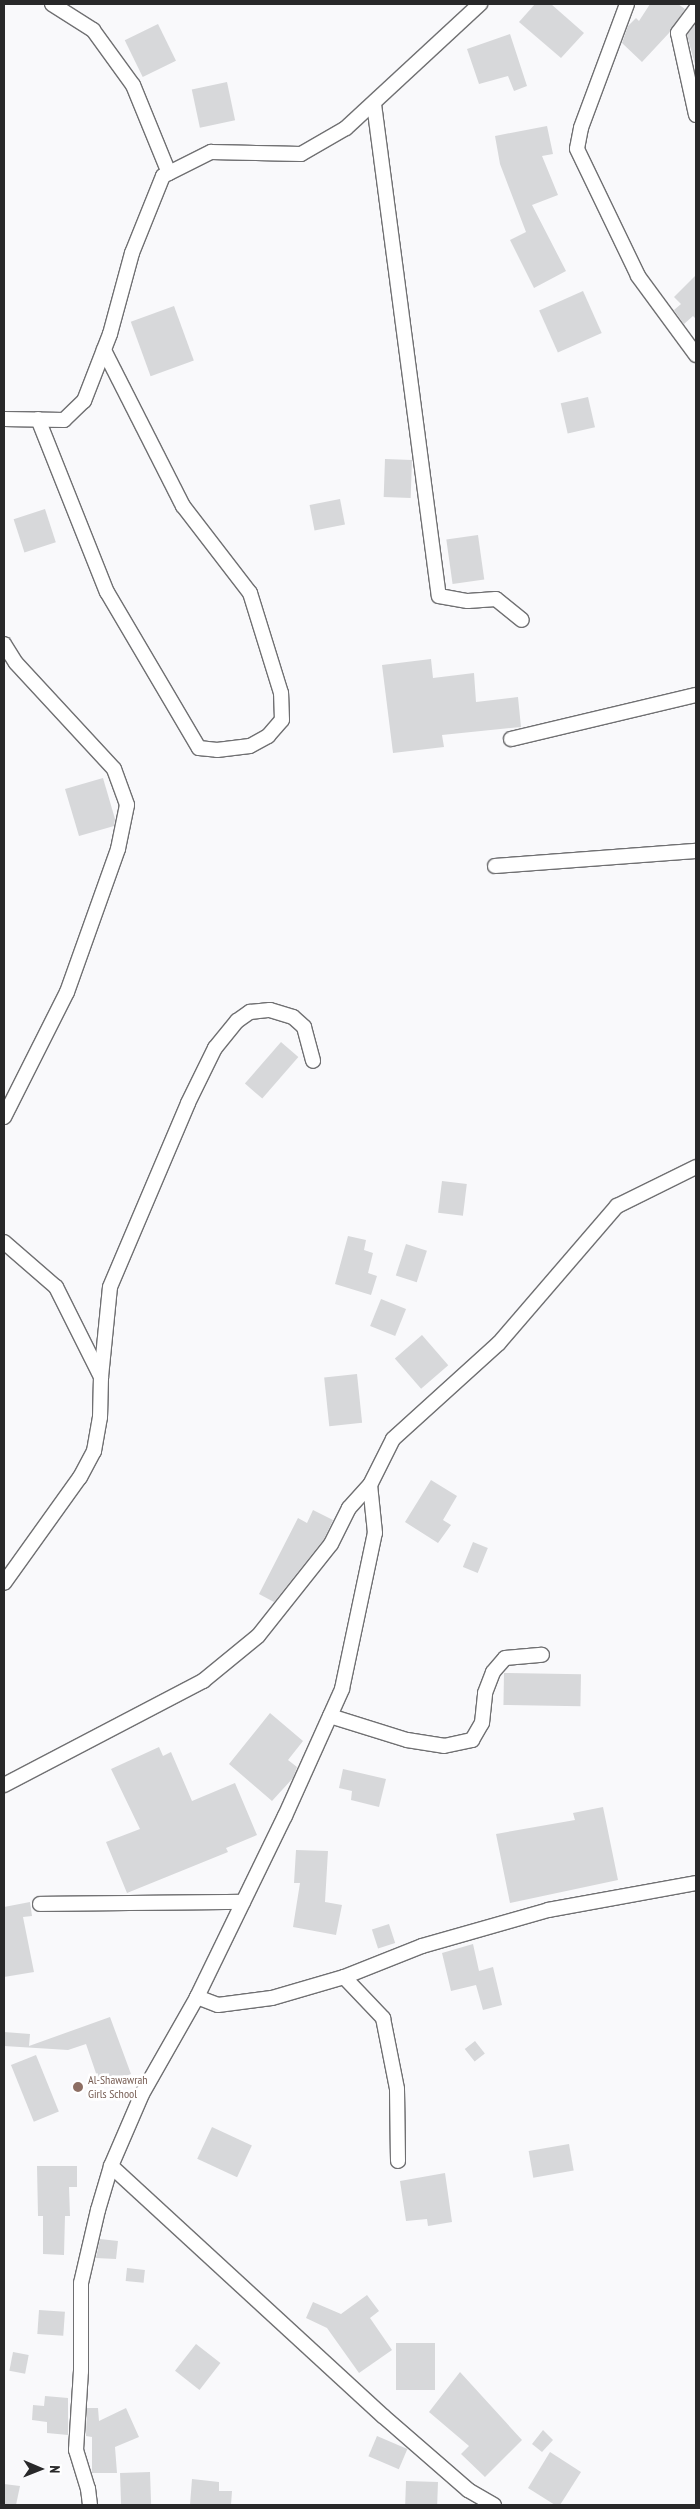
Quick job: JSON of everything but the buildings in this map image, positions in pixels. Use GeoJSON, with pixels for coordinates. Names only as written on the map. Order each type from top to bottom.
{"type":"FeatureCollection","features":[{"type":"Feature","properties":{"kind":"street"},"geometry":{"type":"LineString","coordinates":[[52,4],[93,30],[134,85],[169,173]]}},
{"type":"Feature","properties":{"kind":"street"},"geometry":{"type":"LineString","coordinates":[[4,419],[64,420],[84,401],[104,350],[132,253],[163,176],[211,152],[301,154],[346,128],[480,4]]}},
{"type":"Feature","properties":{"kind":"street"},"geometry":{"type":"LineString","coordinates":[[627,4],[581,128],[578,149],[638,276],[696,355]]}},
{"type":"Feature","properties":{"kind":"street"},"geometry":{"type":"LineString","coordinates":[[696,9],[678,33],[696,115]]}},
{"type":"Feature","properties":{"kind":"street"},"geometry":{"type":"LineString","coordinates":[[374,104],[439,596],[468,601],[496,599],[522,620]]}},
{"type":"Feature","properties":{"kind":"street"},"geometry":{"type":"LineString","coordinates":[[38,419],[107,592],[199,748],[217,750],[250,746],[268,736],[282,720],[281,692],[250,593],[183,506],[104,350]]}},
{"type":"Feature","properties":{"kind":"street"},"geometry":{"type":"LineString","coordinates":[[4,644],[16,664],[114,769],[127,805],[118,849],[67,992],[4,1117]]}},
{"type":"Feature","properties":{"kind":"street"},"geometry":{"type":"LineString","coordinates":[[510,739],[696,695]]}},
{"type":"Feature","properties":{"kind":"street"},"geometry":{"type":"LineString","coordinates":[[495,866],[696,851]]}},
{"type":"Feature","properties":{"kind":"street"},"geometry":{"type":"LineString","coordinates":[[4,1583],[80,1477],[94,1451],[100,1417],[110,1287],[188,1104],[215,1048],[237,1021],[250,1012],[270,1010],[293,1017],[304,1027],[313,1061]]}},
{"type":"Feature","properties":{"kind":"street"},"geometry":{"type":"LineString","coordinates":[[4,1785],[203,1681],[258,1636],[310,1574],[331,1544],[349,1508],[370,1485],[393,1439],[499,1343],[617,1206],[696,1167]]}},
{"type":"Feature","properties":{"kind":"street"},"geometry":{"type":"LineString","coordinates":[[4,1242],[56,1287],[102,1377]]}},
{"type":"Feature","properties":{"kind":"street"},"geometry":{"type":"LineString","coordinates":[[90,2505],[88,2489],[76,2450],[81,2371],[81,2283],[111,2166],[142,2094],[197,1997],[342,1689],[375,1533],[370,1485]]}},
{"type":"Feature","properties":{"kind":"street"},"geometry":{"type":"LineString","coordinates":[[330,1716],[425,1743],[444,1746],[472,1740],[482,1723],[485,1693],[493,1672],[504,1658],[542,1655]]}},
{"type":"Feature","properties":{"kind":"street"},"geometry":{"type":"LineString","coordinates":[[197,1997],[218,2006],[272,1998],[344,1977],[422,1946],[548,1910],[696,1883]]}},
{"type":"Feature","properties":{"kind":"street"},"geometry":{"type":"LineString","coordinates":[[40,1904],[243,1902]]}},
{"type":"Feature","properties":{"kind":"street"},"geometry":{"type":"LineString","coordinates":[[344,1977],[383,2018],[397,2089],[398,2161]]}},
{"type":"Feature","properties":{"kind":"street"},"geometry":{"type":"LineString","coordinates":[[111,2166],[383,2416],[468,2490],[494,2505]]}},
{"type":"Feature","properties":{"kind":"place","name":"Al-Shawawrah Girls School"},"geometry":{"type":"Point","coordinates":[78,2087]}}]}
